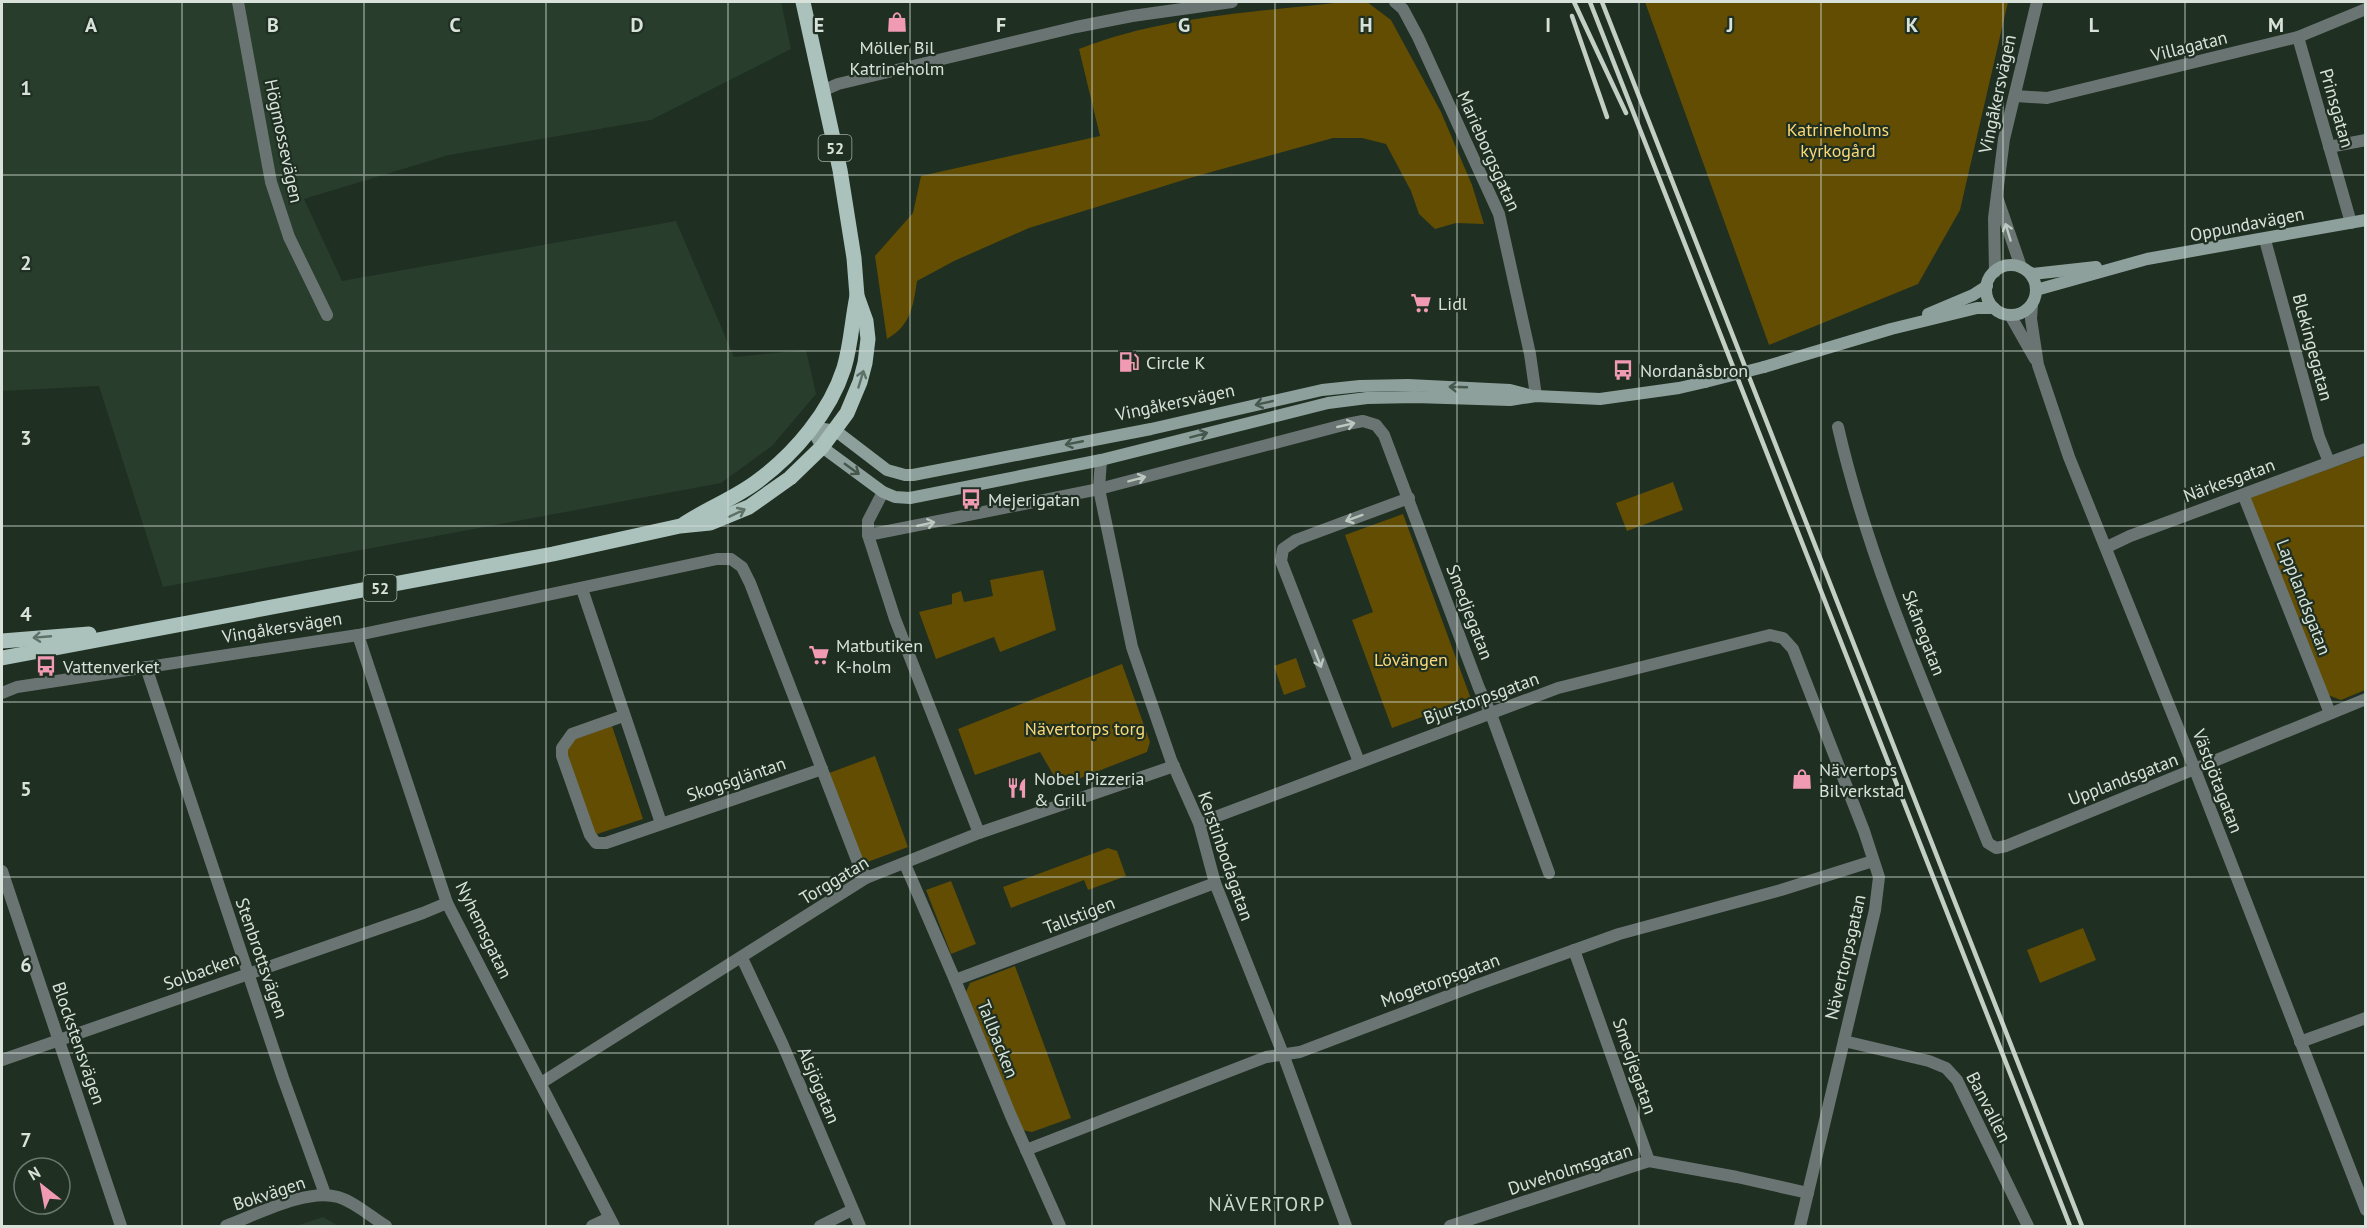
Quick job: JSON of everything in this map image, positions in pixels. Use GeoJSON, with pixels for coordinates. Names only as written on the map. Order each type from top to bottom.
{"type":"FeatureCollection","features":[{"type":"Feature","properties":{"kind":"main road","name":"52"},"geometry":{"type":"LineString","coordinates":[[803,2],[843,190],[857,296],[866,321],[868,339],[865,363],[853,401],[836,431]]}},
{"type":"Feature","properties":{"kind":"main road","name":"Oppundavägen"},"geometry":{"type":"LineString","coordinates":[[2025,270],[2045,273],[2136,262],[2366,220]]}},
{"type":"Feature","properties":{"kind":"main road","name":"Oppundavägen"},"geometry":{"type":"LineString","coordinates":[[2036,290],[2136,262]]}},
{"type":"Feature","properties":{"kind":"main road"},"geometry":{"type":"LineString","coordinates":[[1994,308],[1988,297],[1987,286],[1995,272],[2004,266],[2025,270]]}},
{"type":"Feature","properties":{"kind":"main road","name":"Vingåkersvägen"},"geometry":{"type":"LineString","coordinates":[[2025,270],[2034,280],[2036,290]]}},
{"type":"Feature","properties":{"kind":"main road","name":"Vingåkersvägen"},"geometry":{"type":"LineString","coordinates":[[1892,329],[1973,295],[1987,286]]}},
{"type":"Feature","properties":{"kind":"main road"},"geometry":{"type":"LineString","coordinates":[[2010,315],[2020,314],[2032,304],[2036,290]]}},
{"type":"Feature","properties":{"kind":"main road","name":"52"},"geometry":{"type":"LineString","coordinates":[[811,427],[830,400],[843,370],[857,296]]}},
{"type":"Feature","properties":{"kind":"main road","name":"Vingåkersvägen"},"geometry":{"type":"LineString","coordinates":[[894,472],[906,475],[935,471],[1101,438],[1292,396],[1360,386],[1474,388],[1510,390],[1536,396],[1600,399],[1679,388],[1977,308],[1994,308],[2010,315]]}},
{"type":"Feature","properties":{"kind":"main road","name":"Vingåkersvägen"},"geometry":{"type":"LineString","coordinates":[[680,526],[759,481],[811,427],[822,447],[883,492],[895,497],[910,498],[1101,460],[1328,403],[1376,398],[1447,397],[1510,400],[1536,396]]}},
{"type":"Feature","properties":{"kind":"main road"},"geometry":{"type":"LineString","coordinates":[[811,427],[836,431],[894,472],[883,492]]}},
{"type":"Feature","properties":{"kind":"main road","name":"Vingåkersvägen"},"geometry":{"type":"LineString","coordinates":[[2,658],[553,555],[680,526],[711,523],[749,507],[790,478],[836,431]]}},
{"type":"Feature","properties":{"kind":"main road"},"geometry":{"type":"LineString","coordinates":[[1101,438],[1101,460]]}},
{"type":"Feature","properties":{"kind":"main road","name":"Vingåkersvägen"},"geometry":{"type":"LineString","coordinates":[[2,641],[164,628]]}},
{"type":"Feature","properties":{"kind":"street","name":"Högmossevägen"},"geometry":{"type":"LineString","coordinates":[[238,2],[271,182],[289,237],[327,315]]}},
{"type":"Feature","properties":{"kind":"street"},"geometry":{"type":"LineString","coordinates":[[822,91],[838,84],[1076,27],[1132,16],[1232,2]]}},
{"type":"Feature","properties":{"kind":"street","name":"Marieborgsgatan"},"geometry":{"type":"LineString","coordinates":[[1395,2],[1403,9],[1418,38],[1499,213],[1530,354],[1536,396]]}},
{"type":"Feature","properties":{"kind":"street","name":"Vingåkersvägen"},"geometry":{"type":"LineString","coordinates":[[1995,272],[1994,218],[2004,139],[2037,2]]}},
{"type":"Feature","properties":{"kind":"street","name":"Villagatan"},"geometry":{"type":"LineString","coordinates":[[2016,96],[2047,98],[2298,37],[2366,9]]}},
{"type":"Feature","properties":{"kind":"street","name":"Prinsgatan"},"geometry":{"type":"LineString","coordinates":[[2298,37],[2351,223]]}},
{"type":"Feature","properties":{"kind":"street"},"geometry":{"type":"LineString","coordinates":[[2329,147],[2366,140]]}},
{"type":"Feature","properties":{"kind":"street","name":"Vingåkersvägen"},"geometry":{"type":"LineString","coordinates":[[1997,196],[2014,251],[2025,270]]}},
{"type":"Feature","properties":{"kind":"street","name":"Blekingegatan"},"geometry":{"type":"LineString","coordinates":[[2265,240],[2319,436],[2329,462]]}},
{"type":"Feature","properties":{"kind":"street","name":"Västgötagatan"},"geometry":{"type":"LineString","coordinates":[[2032,304],[2031,319],[2038,365],[2069,457],[2195,770],[2366,1210]]}},
{"type":"Feature","properties":{"kind":"street","name":"Västgötagatan"},"geometry":{"type":"LineString","coordinates":[[2010,315],[2038,365]]}},
{"type":"Feature","properties":{"kind":"street"},"geometry":{"type":"LineString","coordinates":[[868,535],[1099,489],[1363,421],[1376,425],[1384,435],[1409,498],[1296,540],[1283,549],[1281,561],[1359,762]]}},
{"type":"Feature","properties":{"kind":"street","name":"Skånegatan"},"geometry":{"type":"LineString","coordinates":[[1838,428],[1850,480],[1883,577],[1988,843],[1992,846]]}},
{"type":"Feature","properties":{"kind":"street","name":"Närkesgatan"},"geometry":{"type":"LineString","coordinates":[[2107,548],[2130,536],[2366,449]]}},
{"type":"Feature","properties":{"kind":"street"},"geometry":{"type":"LineString","coordinates":[[1099,489],[1101,460]]}},
{"type":"Feature","properties":{"kind":"street","name":"Kerstinbodagatan"},"geometry":{"type":"LineString","coordinates":[[1099,489],[1132,647],[1174,766],[1199,823],[1215,883],[1283,1054],[1346,1227]]}},
{"type":"Feature","properties":{"kind":"street"},"geometry":{"type":"LineString","coordinates":[[883,492],[868,521],[868,535],[895,619],[979,833]]}},
{"type":"Feature","properties":{"kind":"street","name":"Lapplandsgatan"},"geometry":{"type":"LineString","coordinates":[[2243,494],[2330,713]]}},
{"type":"Feature","properties":{"kind":"street","name":"Smedjegatan"},"geometry":{"type":"LineString","coordinates":[[1409,498],[1436,575],[1491,714],[1548,873]]}},
{"type":"Feature","properties":{"kind":"street","name":"Vingåkersvägen"},"geometry":{"type":"LineString","coordinates":[[2,693],[17,687],[358,635],[717,559],[731,559],[742,567],[750,583],[822,769]]}},
{"type":"Feature","properties":{"kind":"street"},"geometry":{"type":"LineString","coordinates":[[582,589],[661,824]]}},
{"type":"Feature","properties":{"kind":"street","name":"Nyhemsgatan"},"geometry":{"type":"LineString","coordinates":[[358,635],[447,903],[612,1222]]}},
{"type":"Feature","properties":{"kind":"street","name":"Bjurstorpsgatan"},"geometry":{"type":"LineString","coordinates":[[1199,823],[1558,688],[1770,635],[1783,638]]}},
{"type":"Feature","properties":{"kind":"street","name":"Nävertorpsgatan"},"geometry":{"type":"LineString","coordinates":[[1783,638],[1793,649],[1864,831],[1879,877],[1879,890],[1845,1041],[1800,1227]]}},
{"type":"Feature","properties":{"kind":"street","name":"Stenbrottsvägen"},"geometry":{"type":"LineString","coordinates":[[146,667],[250,973],[283,1078],[325,1194]]}},
{"type":"Feature","properties":{"kind":"street","name":"Upplandsgatan"},"geometry":{"type":"LineString","coordinates":[[1992,846],[1996,848],[2006,846],[2366,699]]}},
{"type":"Feature","properties":{"kind":"street","name":"Skogsgläntan"},"geometry":{"type":"LineString","coordinates":[[623,716],[572,734],[562,748],[562,756],[586,824],[596,843],[606,843],[822,769]]}},
{"type":"Feature","properties":{"kind":"street","name":"Torggatan"},"geometry":{"type":"LineString","coordinates":[[541,1083],[866,878],[979,833],[1174,766]]}},
{"type":"Feature","properties":{"kind":"street"},"geometry":{"type":"LineString","coordinates":[[822,769],[866,878]]}},
{"type":"Feature","properties":{"kind":"street","name":"Mogetorpsgatan"},"geometry":{"type":"LineString","coordinates":[[1026,1150],[1266,1058],[1300,1052],[1619,934],[1781,890],[1874,861]]}},
{"type":"Feature","properties":{"kind":"street","name":"Tallbacken"},"geometry":{"type":"LineString","coordinates":[[905,864],[1060,1227]]}},
{"type":"Feature","properties":{"kind":"street","name":"Blockstensvägen"},"geometry":{"type":"LineString","coordinates":[[2,871],[121,1227]]}},
{"type":"Feature","properties":{"kind":"street","name":"Tallstigen"},"geometry":{"type":"LineString","coordinates":[[955,980],[1215,883]]}},
{"type":"Feature","properties":{"kind":"street","name":"Solbacken"},"geometry":{"type":"LineString","coordinates":[[2,1060],[423,914],[447,903]]}},
{"type":"Feature","properties":{"kind":"street","name":"Smedjegatan"},"geometry":{"type":"LineString","coordinates":[[1574,950],[1649,1161]]}},
{"type":"Feature","properties":{"kind":"street","name":"Alsjögatan"},"geometry":{"type":"LineString","coordinates":[[742,958],[777,1033],[860,1227]]}},
{"type":"Feature","properties":{"kind":"street"},"geometry":{"type":"LineString","coordinates":[[2300,1042],[2366,1018]]}},
{"type":"Feature","properties":{"kind":"street","name":"Banvallen"},"geometry":{"type":"LineString","coordinates":[[1845,1041],[1929,1061],[1946,1068],[1957,1080],[2028,1227]]}},
{"type":"Feature","properties":{"kind":"street","name":"Duveholmsgatan"},"geometry":{"type":"LineString","coordinates":[[1453,1226],[1649,1161],[1808,1192]]}},
{"type":"Feature","properties":{"kind":"street"},"geometry":{"type":"LineString","coordinates":[[325,1194],[340,1198],[386,1227]]}},
{"type":"Feature","properties":{"kind":"street","name":"Bokvägen"},"geometry":{"type":"LineString","coordinates":[[225,1227],[289,1203],[325,1194]]}},
{"type":"Feature","properties":{"kind":"street"},"geometry":{"type":"LineString","coordinates":[[820,1227],[852,1210]]}},
{"type":"Feature","properties":{"kind":"street"},"geometry":{"type":"LineString","coordinates":[[592,1227],[612,1222]]}},
{"type":"Feature","properties":{"kind":"shaded area"},"geometry":{"type":"Polygon","coordinates":[[[2,2],[781,2],[791,49],[651,120],[449,155],[304,199],[342,281],[676,221],[734,357],[806,350],[816,394],[772,446],[721,483],[163,587],[99,386],[2,391],[2,2]]]}},
{"type":"Feature","properties":{"kind":"shaded area"},"geometry":{"type":"Polygon","coordinates":[[[323,1217],[338,1226],[296,1226],[323,1217]]]}},
{"type":"Feature","properties":{"kind":"green space"},"geometry":{"type":"Polygon","coordinates":[[[1344,2],[1367,2],[1391,20],[1441,112],[1472,185],[1484,224],[1456,223],[1435,229],[1419,214],[1411,191],[1386,144],[1362,138],[1333,138],[1190,178],[1029,228],[954,261],[917,281],[910,314],[901,328],[887,339],[875,256],[913,213],[921,176],[1100,136],[1079,49],[1143,29],[1176,22],[1344,2]]]}},
{"type":"Feature","properties":{"kind":"green space","name":"Katrineholms kyrkogård"},"geometry":{"type":"Polygon","coordinates":[[[1645,2],[2008,2],[1960,210],[1918,284],[1769,345],[1645,2]]]}},
{"type":"Feature","properties":{"kind":"green space"},"geometry":{"type":"Polygon","coordinates":[[[2365,456],[2365,690],[2341,700],[2328,695],[2249,498],[2365,456]]]}},
{"type":"Feature","properties":{"kind":"green space"},"geometry":{"type":"Polygon","coordinates":[[[1673,482],[1683,510],[1627,531],[1616,503],[1673,482]]]}},
{"type":"Feature","properties":{"kind":"green space","name":"Lövängen"},"geometry":{"type":"Polygon","coordinates":[[[1403,514],[1471,699],[1392,728],[1352,620],[1373,612],[1345,535],[1403,514]]]}},
{"type":"Feature","properties":{"kind":"green space"},"geometry":{"type":"Polygon","coordinates":[[[1043,570],[1056,630],[1000,652],[994,637],[936,659],[919,612],[952,604],[952,594],[961,591],[964,602],[993,596],[990,580],[1043,570]]]}},
{"type":"Feature","properties":{"kind":"green space"},"geometry":{"type":"Polygon","coordinates":[[[1296,658],[1306,687],[1284,695],[1274,666],[1296,658]]]}},
{"type":"Feature","properties":{"kind":"green space","name":"Nävertorps torg"},"geometry":{"type":"Polygon","coordinates":[[[1122,664],[1150,742],[1147,752],[1060,786],[1040,752],[975,775],[958,729],[1122,664]]]}},
{"type":"Feature","properties":{"kind":"green space"},"geometry":{"type":"Polygon","coordinates":[[[612,726],[643,819],[594,835],[564,743],[612,726]]]}},
{"type":"Feature","properties":{"kind":"green space"},"geometry":{"type":"Polygon","coordinates":[[[875,756],[908,847],[862,864],[829,773],[875,756]]]}},
{"type":"Feature","properties":{"kind":"green space"},"geometry":{"type":"Polygon","coordinates":[[[1108,848],[1117,851],[1126,876],[1088,890],[1084,880],[1011,908],[1003,887],[1108,848]]]}},
{"type":"Feature","properties":{"kind":"green space"},"geometry":{"type":"Polygon","coordinates":[[[951,881],[976,944],[951,954],[926,890],[951,881]]]}},
{"type":"Feature","properties":{"kind":"green space"},"geometry":{"type":"Polygon","coordinates":[[[2083,928],[2096,960],[2040,983],[2027,950],[2083,928]]]}},
{"type":"Feature","properties":{"kind":"green space"},"geometry":{"type":"Polygon","coordinates":[[[1015,966],[1071,1118],[1032,1132],[1022,1130],[966,992],[970,983],[1015,966]]]}},
{"type":"Feature","properties":{"kind":"railway"},"geometry":{"type":"LineString","coordinates":[[1574,2],[1626,113]]}},
{"type":"Feature","properties":{"kind":"railway"},"geometry":{"type":"LineString","coordinates":[[1590,2],[2070,1226]]}},
{"type":"Feature","properties":{"kind":"railway"},"geometry":{"type":"LineString","coordinates":[[1602,2],[2082,1226]]}},
{"type":"Feature","properties":{"kind":"railway"},"geometry":{"type":"LineString","coordinates":[[1572,16],[1607,117]]}},
{"type":"Feature","properties":{"kind":"place","name":"Möller Bil Katrineholm"},"geometry":{"type":"Point","coordinates":[897,22]}},
{"type":"Feature","properties":{"kind":"place","name":"Lidl"},"geometry":{"type":"Point","coordinates":[1421,303]}},
{"type":"Feature","properties":{"kind":"place","name":"Circle K"},"geometry":{"type":"Point","coordinates":[1129,362]}},
{"type":"Feature","properties":{"kind":"place","name":"Nordanåsbron"},"geometry":{"type":"Point","coordinates":[1623,370]}},
{"type":"Feature","properties":{"kind":"place","name":"Mejerigatan"},"geometry":{"type":"Point","coordinates":[971,499]}},
{"type":"Feature","properties":{"kind":"place","name":"Matbutiken K-holm"},"geometry":{"type":"Point","coordinates":[819,655]}},
{"type":"Feature","properties":{"kind":"place","name":"Vattenverket"},"geometry":{"type":"Point","coordinates":[46,666]}},
{"type":"Feature","properties":{"kind":"place","name":"Nävertops Bilverkstad"},"geometry":{"type":"Point","coordinates":[1802,779]}},
{"type":"Feature","properties":{"kind":"place","name":"Nobel Pizzeria & Grill"},"geometry":{"type":"Point","coordinates":[1017,788]}},
{"type":"Feature","properties":{"kind":"district","name":"NÄVERTORP"},"geometry":{"type":"Point","coordinates":[1267,1204]}}]}
